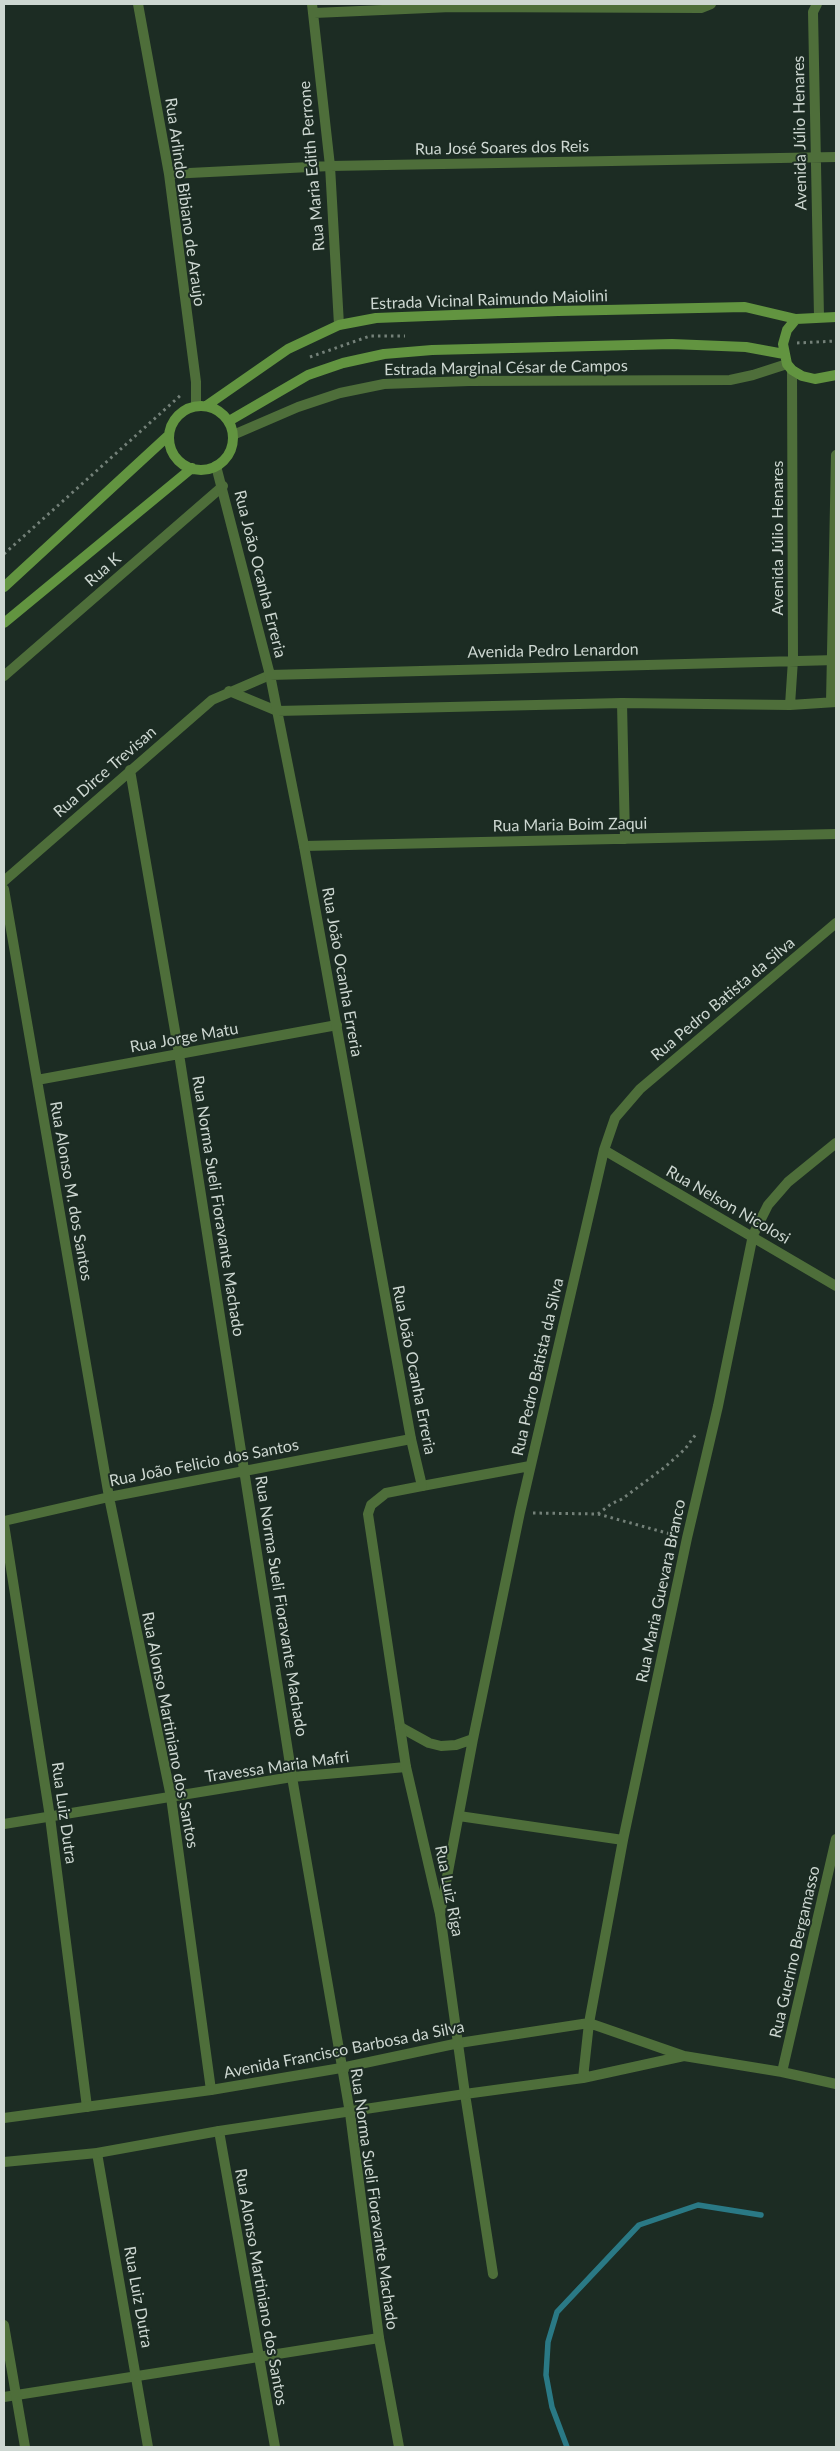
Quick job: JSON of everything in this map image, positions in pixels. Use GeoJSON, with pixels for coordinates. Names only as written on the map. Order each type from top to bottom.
{"type":"FeatureCollection","features":[{"type":"Feature","properties":{"kind":"main road","name":"Estrada Vicinal Raimundo Maiolini"},"geometry":{"type":"LineString","coordinates":[[201,406],[288,349],[339,325],[376,318],[558,310],[746,307],[796,319],[836,317]]}},
{"type":"Feature","properties":{"kind":"main road"},"geometry":{"type":"LineString","coordinates":[[787,363],[787,330],[796,319]]}},
{"type":"Feature","properties":{"kind":"main road"},"geometry":{"type":"LineString","coordinates":[[228,420],[308,375],[384,354],[432,350],[672,344],[746,348],[787,363],[815,379],[836,375]]}},
{"type":"Feature","properties":{"kind":"main road"},"geometry":{"type":"LineString","coordinates":[[201,406],[222,414],[228,420],[233,435],[232,448],[226,458],[216,466],[204,470],[192,468],[180,461],[172,449],[169,436],[173,422],[182,412],[201,406]]}},
{"type":"Feature","properties":{"kind":"main road"},"geometry":{"type":"LineString","coordinates":[[4,587],[169,436]]}},
{"type":"Feature","properties":{"kind":"main road"},"geometry":{"type":"LineString","coordinates":[[4,623],[192,468]]}},
{"type":"Feature","properties":{"kind":"street","name":"Rua Arlindo Bibiano de Araujo"},"geometry":{"type":"LineString","coordinates":[[138,4],[169,174],[196,382],[201,406]]}},
{"type":"Feature","properties":{"kind":"street"},"geometry":{"type":"LineString","coordinates":[[313,8],[451,5],[700,8],[711,4]]}},
{"type":"Feature","properties":{"kind":"street","name":"Avenida Júlio Henares"},"geometry":{"type":"LineString","coordinates":[[816,6],[819,317]]}},
{"type":"Feature","properties":{"kind":"street","name":"Rua Maria Edith Perrone"},"geometry":{"type":"LineString","coordinates":[[313,8],[330,166],[339,325]]}},
{"type":"Feature","properties":{"kind":"street","name":"Rua José Soares dos Reis"},"geometry":{"type":"LineString","coordinates":[[169,174],[330,166],[836,157]]}},
{"type":"Feature","properties":{"kind":"street","name":"Avenida Júlio Henares"},"geometry":{"type":"LineString","coordinates":[[787,363],[793,660],[790,705]]}},
{"type":"Feature","properties":{"kind":"street","name":"Estrada Marginal César de Campos"},"geometry":{"type":"LineString","coordinates":[[233,435],[298,407],[340,393],[384,384],[730,380],[752,376],[787,363]]}},
{"type":"Feature","properties":{"kind":"street"},"geometry":{"type":"LineString","coordinates":[[230,691],[277,711],[622,704],[790,705],[834,702],[836,455]]}},
{"type":"Feature","properties":{"kind":"street","name":"Rua João Ocanha Erreria"},"geometry":{"type":"LineString","coordinates":[[216,466],[223,486],[270,675],[304,846],[410,1439],[422,1486]]}},
{"type":"Feature","properties":{"kind":"street","name":"Rua K"},"geometry":{"type":"LineString","coordinates":[[4,676],[223,486]]}},
{"type":"Feature","properties":{"kind":"street","name":"Avenida Pedro Lenardon"},"geometry":{"type":"LineString","coordinates":[[270,675],[834,660]]}},
{"type":"Feature","properties":{"kind":"street","name":"Rua Dirce Trevisan"},"geometry":{"type":"LineString","coordinates":[[4,881],[212,700],[270,675]]}},
{"type":"Feature","properties":{"kind":"street"},"geometry":{"type":"LineString","coordinates":[[622,704],[625,839]]}},
{"type":"Feature","properties":{"kind":"street","name":"Rua Norma Sueli Fioravante Machado"},"geometry":{"type":"LineString","coordinates":[[130,770],[179,1054],[292,1777],[350,2113],[379,2338],[398,2447]]}},
{"type":"Feature","properties":{"kind":"street","name":"Rua Maria Boim Zaqui"},"geometry":{"type":"LineString","coordinates":[[304,846],[836,834]]}},
{"type":"Feature","properties":{"kind":"street","name":"Rua Alonso M. dos Santos"},"geometry":{"type":"LineString","coordinates":[[4,890],[109,1497]]}},
{"type":"Feature","properties":{"kind":"street","name":"Rua Pedro Batista da Silva"},"geometry":{"type":"LineString","coordinates":[[440,1914],[473,1739],[530,1466],[604,1150],[615,1118],[640,1089],[836,923]]}},
{"type":"Feature","properties":{"kind":"street","name":"Rua Jorge Matu"},"geometry":{"type":"LineString","coordinates":[[37,1080],[336,1025]]}},
{"type":"Feature","properties":{"kind":"street","name":"Rua Maria Guevara Branco"},"geometry":{"type":"LineString","coordinates":[[583,2078],[589,2023],[623,1840],[687,1538],[718,1406],[753,1235],[768,1205],[788,1182],[836,1143]]}},
{"type":"Feature","properties":{"kind":"street","name":"Rua Nelson Nicolosi"},"geometry":{"type":"LineString","coordinates":[[604,1150],[753,1235],[836,1286]]}},
{"type":"Feature","properties":{"kind":"street","name":"Rua João Felicio dos Santos"},"geometry":{"type":"LineString","coordinates":[[4,1523],[109,1497],[410,1439]]}},
{"type":"Feature","properties":{"kind":"street"},"geometry":{"type":"LineString","coordinates":[[422,1486],[530,1466]]}},
{"type":"Feature","properties":{"kind":"street","name":"Rua Luiz Riga"},"geometry":{"type":"LineString","coordinates":[[422,1486],[386,1493],[371,1505],[368,1514],[406,1767],[440,1914],[492,2274]]}},
{"type":"Feature","properties":{"kind":"street","name":"Rua Alonso Martiniano dos Santos"},"geometry":{"type":"LineString","coordinates":[[109,1497],[171,1797],[211,2090]]}},
{"type":"Feature","properties":{"kind":"street","name":"Rua Luiz Dutra"},"geometry":{"type":"LineString","coordinates":[[4,1523],[50,1816],[87,2107]]}},
{"type":"Feature","properties":{"kind":"street"},"geometry":{"type":"LineString","coordinates":[[400,1727],[429,1743],[441,1746],[456,1745],[473,1739]]}},
{"type":"Feature","properties":{"kind":"street","name":"Travessa Maria Mafri"},"geometry":{"type":"LineString","coordinates":[[4,1824],[292,1777],[406,1767]]}},
{"type":"Feature","properties":{"kind":"street"},"geometry":{"type":"LineString","coordinates":[[459,1816],[623,1840]]}},
{"type":"Feature","properties":{"kind":"street","name":"Rua Guerino Bergamasso"},"geometry":{"type":"LineString","coordinates":[[782,2072],[836,1839]]}},
{"type":"Feature","properties":{"kind":"street","name":"Avenida Francisco Barbosa da Silva"},"geometry":{"type":"LineString","coordinates":[[4,2118],[211,2090],[341,2068],[459,2043],[589,2023],[684,2056],[782,2072],[836,2084]]}},
{"type":"Feature","properties":{"kind":"street","name":"Avenida Francisco Barbosa da Silva"},"geometry":{"type":"LineString","coordinates":[[4,2162],[97,2153],[465,2094],[583,2078],[684,2056]]}},
{"type":"Feature","properties":{"kind":"street","name":"Rua Alonso Martiniano dos Santos"},"geometry":{"type":"LineString","coordinates":[[219,2132],[274,2447]]}},
{"type":"Feature","properties":{"kind":"street","name":"Rua Luiz Dutra"},"geometry":{"type":"LineString","coordinates":[[97,2153],[148,2447]]}},
{"type":"Feature","properties":{"kind":"street"},"geometry":{"type":"LineString","coordinates":[[4,2325],[25,2447]]}},
{"type":"Feature","properties":{"kind":"street"},"geometry":{"type":"LineString","coordinates":[[4,2396],[379,2338]]}},
{"type":"Feature","properties":{"kind":"path"},"geometry":{"type":"LineString","coordinates":[[598,1514],[611,1504],[622,1499],[671,1462],[701,1427]]}},
{"type":"Feature","properties":{"kind":"path"},"geometry":{"type":"LineString","coordinates":[[520,1512],[598,1514],[687,1538]]}},
{"type":"Feature","properties":{"kind":"waterway"},"geometry":{"type":"LineString","coordinates":[[567,2447],[552,2407],[546,2375],[548,2342],[557,2312],[639,2225],[698,2205],[761,2215]]}}]}
